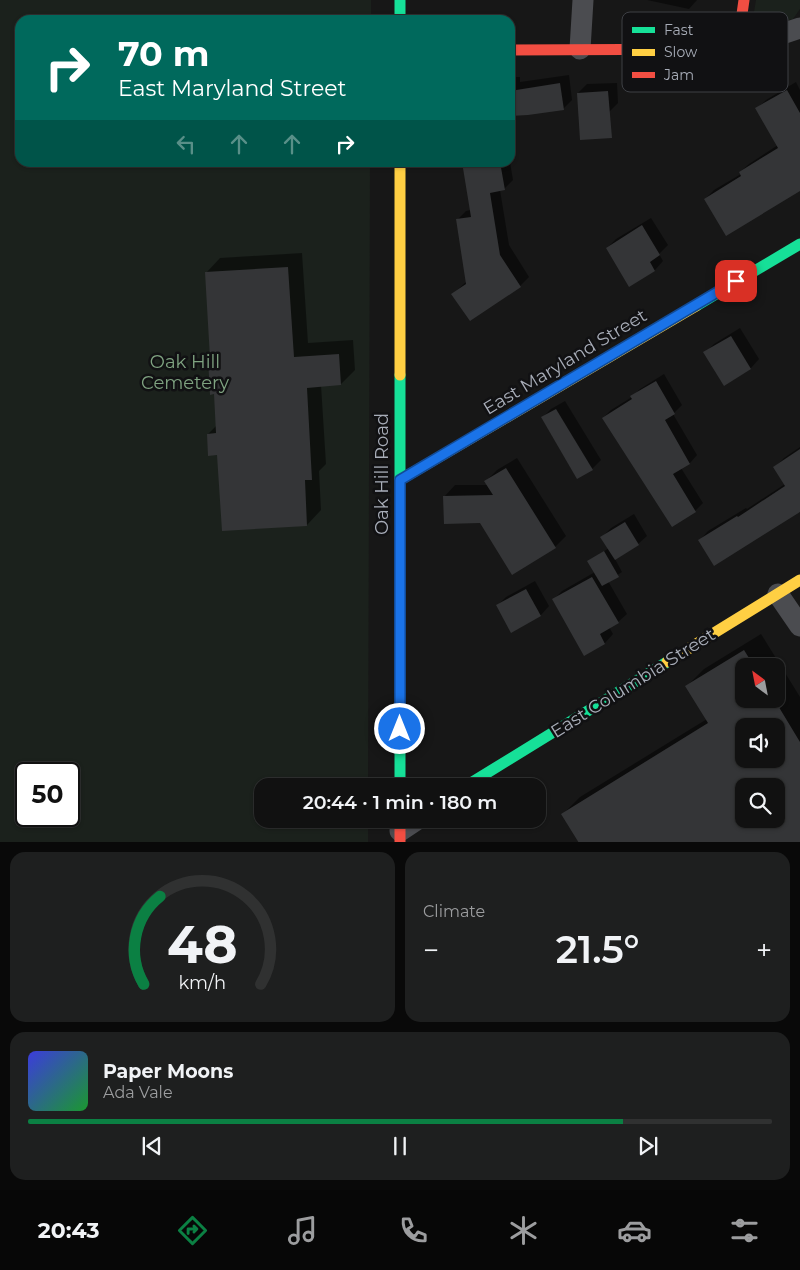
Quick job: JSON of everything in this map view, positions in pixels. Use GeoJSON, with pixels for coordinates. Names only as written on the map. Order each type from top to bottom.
{"type":"FeatureCollection","features":[{"type":"Feature","properties":{"kind":"street"},"geometry":{"type":"LineString","coordinates":[[400,0],[400,15]]}},
{"type":"Feature","properties":{"kind":"street"},"geometry":{"type":"LineString","coordinates":[[580,49],[582,0]]}},
{"type":"Feature","properties":{"kind":"street"},"geometry":{"type":"LineString","coordinates":[[788,32],[800,28]]}},
{"type":"Feature","properties":{"kind":"street"},"geometry":{"type":"LineString","coordinates":[[515,50],[622,49]]}},
{"type":"Feature","properties":{"kind":"street","name":"Oak Hill Road"},"geometry":{"type":"LineString","coordinates":[[400,167],[400,778]]}},
{"type":"Feature","properties":{"kind":"street","name":"East Maryland Street"},"geometry":{"type":"LineString","coordinates":[[400,480],[800,244]]}},
{"type":"Feature","properties":{"kind":"street","name":"East Columbia Street"},"geometry":{"type":"LineString","coordinates":[[479,778],[800,580]]}},
{"type":"Feature","properties":{"kind":"street"},"geometry":{"type":"LineString","coordinates":[[778,594],[800,626]]}},
{"type":"Feature","properties":{"kind":"green space","name":"Oak Hill Cemetery"},"geometry":{"type":"Polygon","coordinates":[[[0,0],[371,0],[371,15],[15,15],[15,167],[370,167],[368,778],[254,778],[254,828],[368,828],[368,842],[0,842],[0,0]]]}},
{"type":"Feature","properties":{"kind":"green space"},"geometry":{"type":"Polygon","coordinates":[[[756,0],[800,0],[800,9],[793,19],[788,20],[788,12],[754,12],[756,0]]]}},
{"type":"Feature","properties":{"kind":"building"},"geometry":{"type":"Polygon","coordinates":[[[560,83],[564,110],[515,116],[515,90],[560,83]]]}},
{"type":"Feature","properties":{"kind":"building"},"geometry":{"type":"Polygon","coordinates":[[[608,91],[612,138],[580,140],[577,93],[608,91]]]}},
{"type":"Feature","properties":{"kind":"building"},"geometry":{"type":"Polygon","coordinates":[[[783,92],[788,92],[800,113],[800,191],[726,236],[704,199],[741,176],[739,172],[778,148],[755,108],[783,92]]]}},
{"type":"Feature","properties":{"kind":"building"},"geometry":{"type":"Polygon","coordinates":[[[463,167],[501,167],[505,190],[490,193],[500,255],[521,287],[470,321],[451,294],[466,284],[456,219],[471,217],[463,167]]]}},
{"type":"Feature","properties":{"kind":"building"},"geometry":{"type":"Polygon","coordinates":[[[642,225],[660,255],[650,262],[655,271],[629,287],[606,248],[642,225]]]}},
{"type":"Feature","properties":{"kind":"building"},"geometry":{"type":"Polygon","coordinates":[[[288,267],[294,357],[339,354],[341,385],[307,388],[312,480],[305,480],[307,526],[222,531],[217,455],[208,456],[207,434],[216,433],[214,394],[210,395],[208,358],[210,358],[205,272],[288,267]]]}},
{"type":"Feature","properties":{"kind":"building"},"geometry":{"type":"Polygon","coordinates":[[[731,336],[751,369],[724,386],[703,352],[731,336]]]}},
{"type":"Feature","properties":{"kind":"building"},"geometry":{"type":"Polygon","coordinates":[[[656,381],[675,414],[665,420],[690,464],[673,474],[696,512],[672,527],[602,418],[632,399],[630,396],[656,381]]]}},
{"type":"Feature","properties":{"kind":"building"},"geometry":{"type":"Polygon","coordinates":[[[556,409],[593,470],[577,479],[541,417],[556,409]]]}},
{"type":"Feature","properties":{"kind":"building"},"geometry":{"type":"Polygon","coordinates":[[[800,449],[800,512],[714,566],[698,540],[738,517],[785,486],[773,467],[800,449]]]}},
{"type":"Feature","properties":{"kind":"building"},"geometry":{"type":"Polygon","coordinates":[[[506,468],[556,548],[512,575],[480,523],[444,524],[443,496],[493,495],[484,481],[506,468]]]}},
{"type":"Feature","properties":{"kind":"building"},"geometry":{"type":"Polygon","coordinates":[[[625,522],[639,545],[615,560],[600,537],[625,522]]]}},
{"type":"Feature","properties":{"kind":"building"},"geometry":{"type":"Polygon","coordinates":[[[604,551],[619,577],[602,586],[587,561],[604,551]]]}},
{"type":"Feature","properties":{"kind":"building"},"geometry":{"type":"Polygon","coordinates":[[[592,577],[619,623],[600,634],[605,644],[584,656],[552,599],[592,577]]]}},
{"type":"Feature","properties":{"kind":"building"},"geometry":{"type":"Polygon","coordinates":[[[526,589],[541,616],[511,633],[496,605],[526,589]]]}},
{"type":"Feature","properties":{"kind":"building"},"geometry":{"type":"Polygon","coordinates":[[[744,650],[749,658],[735,658],[735,708],[779,708],[800,742],[800,842],[578,842],[561,814],[708,723],[685,686],[744,650]]]}},
{"type":"Feature","properties":{"kind":"traffic: fast"},"geometry":{"type":"LineString","coordinates":[[400,0],[400,15]]}},
{"type":"Feature","properties":{"kind":"traffic: fast"},"geometry":{"type":"LineString","coordinates":[[696,306],[800,244]]}},
{"type":"Feature","properties":{"kind":"traffic: fast"},"geometry":{"type":"LineString","coordinates":[[400,375],[400,778]]}},
{"type":"Feature","properties":{"kind":"traffic: fast"},"geometry":{"type":"LineString","coordinates":[[479,778],[667,662]]}},
{"type":"Feature","properties":{"kind":"traffic: slow"},"geometry":{"type":"LineString","coordinates":[[400,167],[400,375]]}},
{"type":"Feature","properties":{"kind":"traffic: slow"},"geometry":{"type":"LineString","coordinates":[[400,480],[696,306]]}},
{"type":"Feature","properties":{"kind":"traffic: slow"},"geometry":{"type":"LineString","coordinates":[[667,662],[800,580]]}},
{"type":"Feature","properties":{"kind":"traffic: jam"},"geometry":{"type":"LineString","coordinates":[[742,12],[744,0]]}},
{"type":"Feature","properties":{"kind":"traffic: jam"},"geometry":{"type":"LineString","coordinates":[[515,50],[622,50]]}},
{"type":"Feature","properties":{"kind":"traffic: jam"},"geometry":{"type":"LineString","coordinates":[[400,828],[400,842]]}},
{"type":"Feature","properties":{"kind":"route"},"geometry":{"type":"LineString","coordinates":[[400,729],[400,480],[736,281]]}}]}
